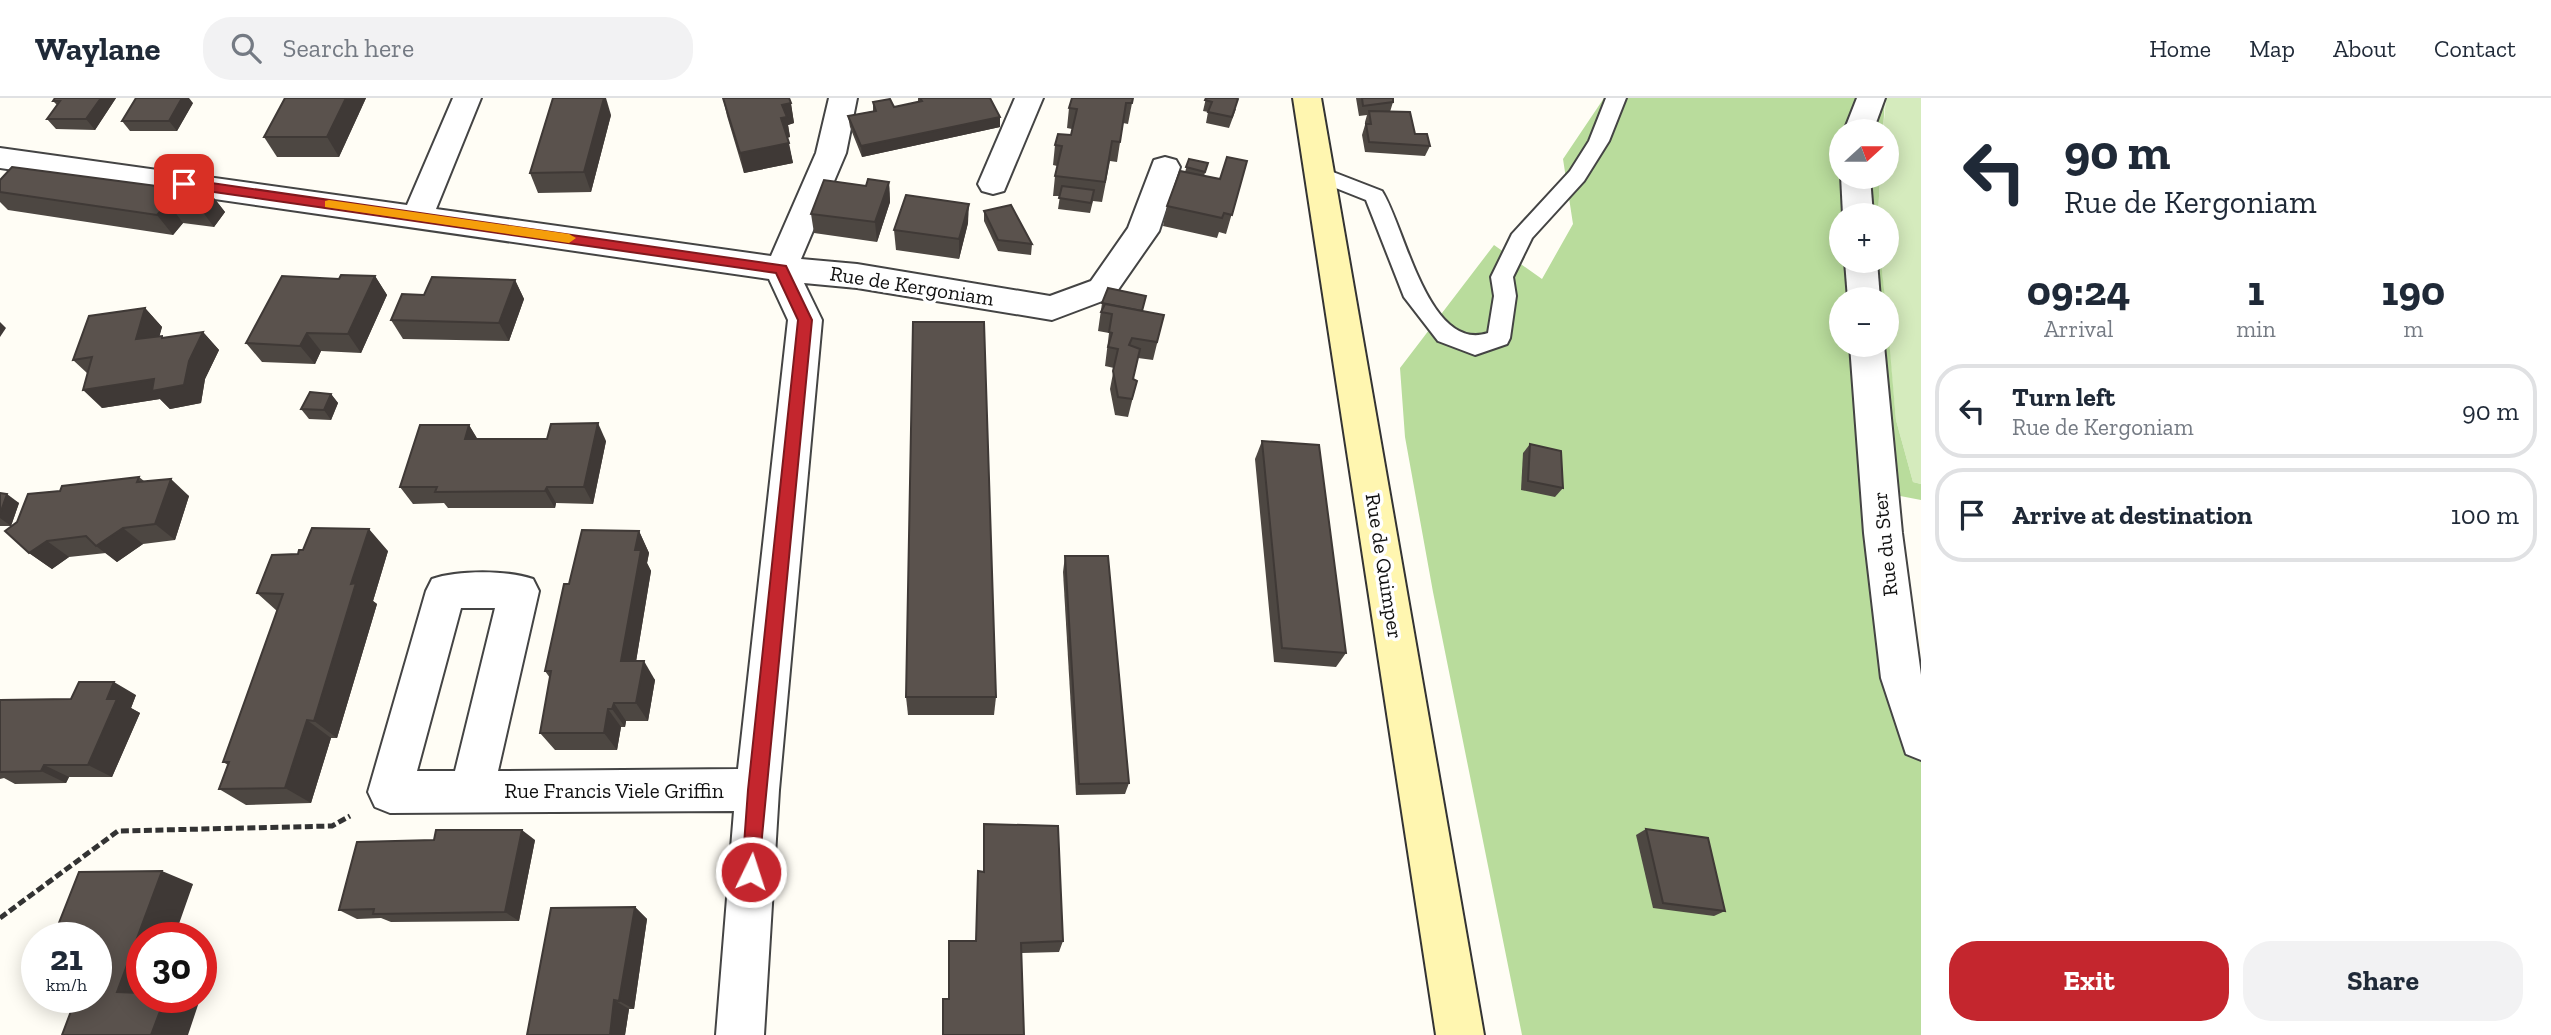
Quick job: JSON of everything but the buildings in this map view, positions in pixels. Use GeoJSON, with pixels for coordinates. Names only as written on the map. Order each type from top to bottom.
{"type":"FeatureCollection","features":[{"type":"Feature","properties":{"kind":"main road","name":"Rue de Quimper"},"geometry":{"type":"LineString","coordinates":[[1307,98],[1460,1035]]}},
{"type":"Feature","properties":{"kind":"street"},"geometry":{"type":"LineString","coordinates":[[418,216],[467,98]]}},
{"type":"Feature","properties":{"kind":"street"},"geometry":{"type":"LineString","coordinates":[[740,1035],[757,790],[805,320],[781,269],[831,153],[843,98]]}},
{"type":"Feature","properties":{"kind":"street"},"geometry":{"type":"LineString","coordinates":[[993,184],[1029,98]]}},
{"type":"Feature","properties":{"kind":"street"},"geometry":{"type":"LineString","coordinates":[[1863,119],[1871,98]]}},
{"type":"Feature","properties":{"kind":"street","name":"Rue de Kergoniam"},"geometry":{"type":"LineString","coordinates":[[0,158],[781,269],[858,276],[1052,308],[1102,289],[1143,231],[1165,167]]}},
{"type":"Feature","properties":{"kind":"street","name":"Rue du Ster"},"geometry":{"type":"LineString","coordinates":[[1868,357],[1883,533],[1901,678],[1921,740]]}},
{"type":"Feature","properties":{"kind":"street","name":"Rue Francis Viele Griffin"},"geometry":{"type":"LineString","coordinates":[[471,792],[519,591],[446,591],[390,792],[471,792],[757,790]]}},
{"type":"Feature","properties":{"kind":"lane"},"geometry":{"type":"LineString","coordinates":[[1320,174],[1375,196],[1415,297],[1446,334],[1475,346],[1499,338],[1505,296],[1502,277],[1523,234],[1577,176],[1599,141],[1616,98]]}},
{"type":"Feature","properties":{"kind":"path"},"geometry":{"type":"LineString","coordinates":[[0,918],[118,831],[332,827],[390,792]]}},
{"type":"Feature","properties":{"kind":"green space"},"geometry":{"type":"Polygon","coordinates":[[[1604,98],[1885,98],[1884,119],[1829,119],[1829,189],[1879,189],[1879,203],[1829,203],[1829,273],[1882,273],[1884,287],[1829,287],[1829,357],[1891,357],[1896,420],[1913,482],[1921,484],[1921,500],[1895,495],[1921,691],[1921,1035],[1522,1035],[1433,592],[1405,437],[1400,368],[1494,245],[1542,279],[1573,224],[1563,159],[1604,98]]]}},
{"type":"Feature","properties":{"kind":"green space"},"geometry":{"type":"Polygon","coordinates":[[[1886,98],[1921,98],[1921,484],[1913,482],[1896,420],[1890,357],[1899,357],[1899,287],[1883,287],[1882,273],[1899,273],[1899,203],[1879,203],[1879,189],[1899,189],[1899,119],[1884,119],[1886,98]]]}},
{"type":"Feature","properties":{"kind":"slow traffic"},"geometry":{"type":"LineString","coordinates":[[329,204],[569,238]]}},
{"type":"Feature","properties":{"kind":"route"},"geometry":{"type":"LineString","coordinates":[[184,184],[781,269],[805,320],[751,872]]}}]}
